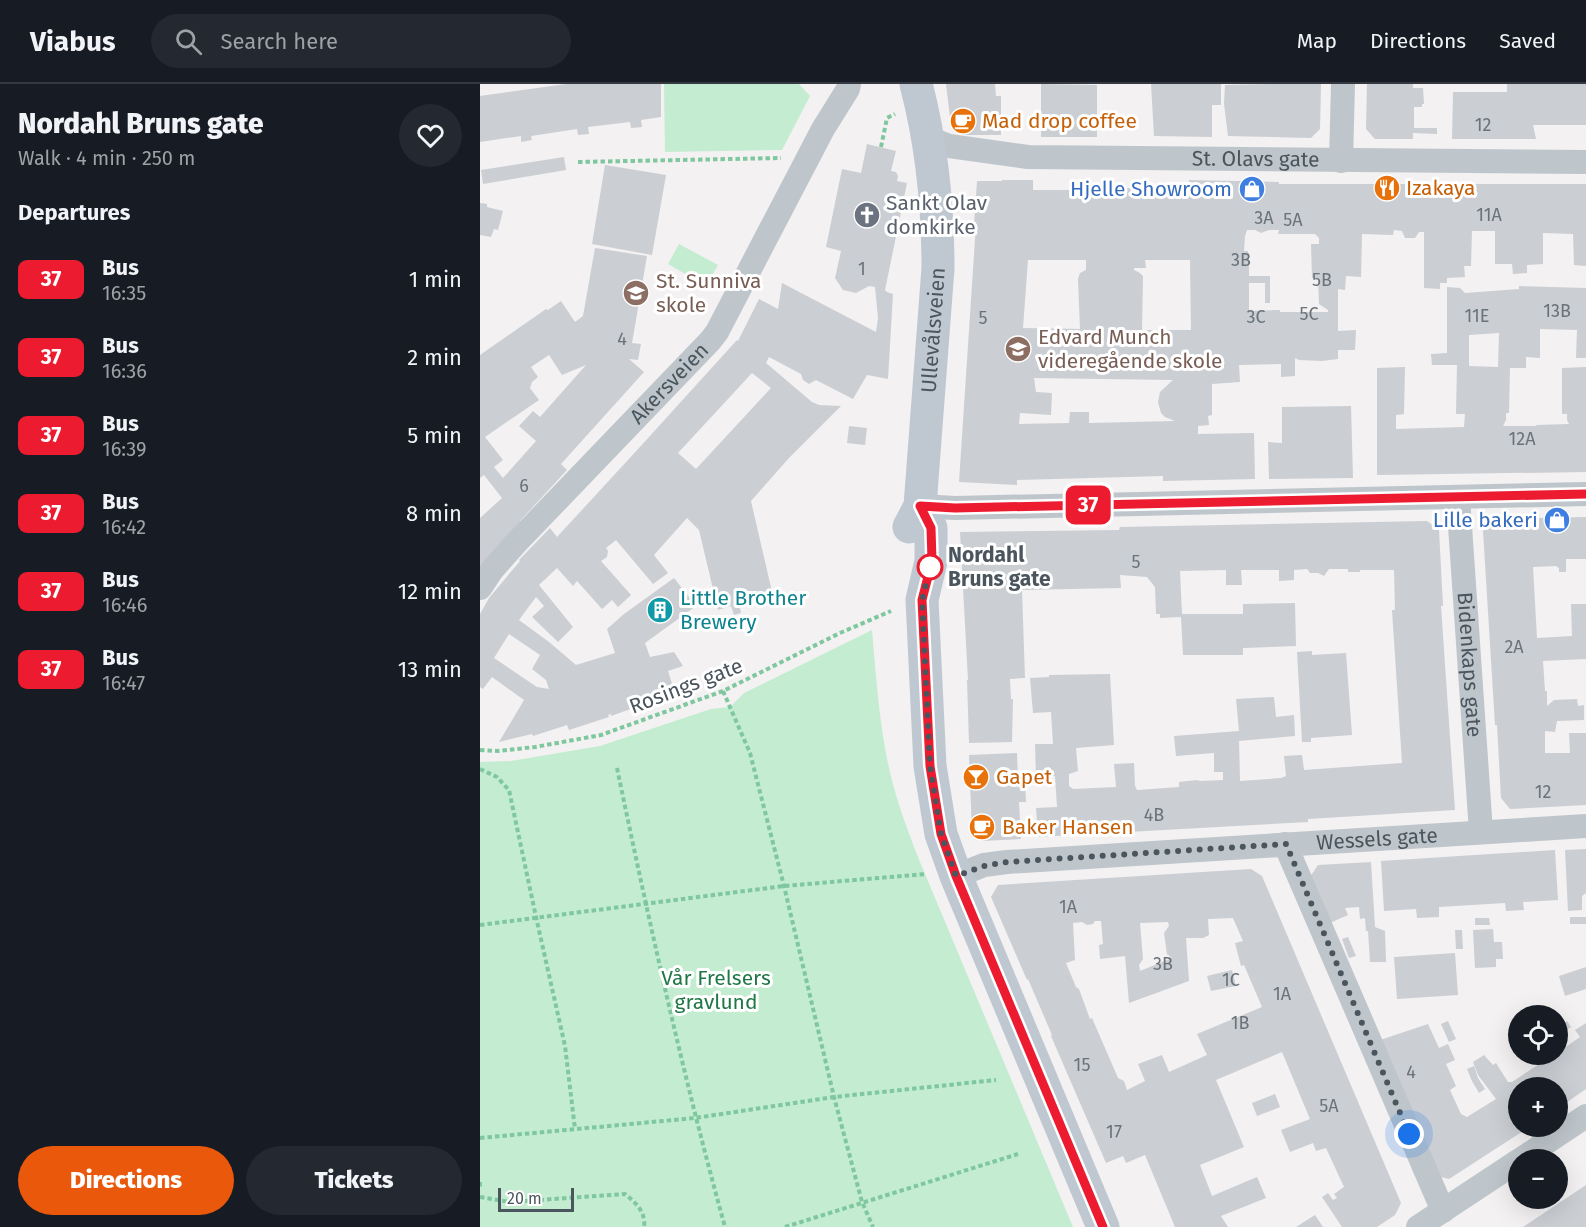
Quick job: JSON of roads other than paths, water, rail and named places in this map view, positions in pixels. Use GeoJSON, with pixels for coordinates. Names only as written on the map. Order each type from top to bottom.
{"type":"FeatureCollection","features":[{"type":"Feature","properties":{"kind":"main road","name":"Ullevålsveien"},"geometry":{"type":"LineString","coordinates":[[916,84],[934,174],[938,268],[920,506],[909,528],[909,562],[922,600],[930,766],[941,834],[943,875],[1103,1227]]}},
{"type":"Feature","properties":{"kind":"street","name":"Akersveien"},"geometry":{"type":"LineString","coordinates":[[480,588],[492,570],[515,544],[717,332],[823,129],[849,84]]}},
{"type":"Feature","properties":{"kind":"street"},"geometry":{"type":"LineString","coordinates":[[1341,161],[1343,84]]}},
{"type":"Feature","properties":{"kind":"street","name":"St. Olavs gate"},"geometry":{"type":"LineString","coordinates":[[928,138],[949,146],[1028,157],[1586,162]]}},
{"type":"Feature","properties":{"kind":"street"},"geometry":{"type":"LineString","coordinates":[[920,506],[955,508],[1586,494]]}},
{"type":"Feature","properties":{"kind":"street","name":"Bidenkaps gate"},"geometry":{"type":"LineString","coordinates":[[1458,497],[1481,832]]}},
{"type":"Feature","properties":{"kind":"street","name":"Wessels gate"},"geometry":{"type":"LineString","coordinates":[[943,875],[1007,862],[1586,826]]}},
{"type":"Feature","properties":{"kind":"street"},"geometry":{"type":"LineString","coordinates":[[1286,844],[1443,1211]]}},
{"type":"Feature","properties":{"kind":"street"},"geometry":{"type":"LineString","coordinates":[[1536,1149],[1586,1116]]}},
{"type":"Feature","properties":{"kind":"street"},"geometry":{"type":"LineString","coordinates":[[1418,1227],[1508,1167]]}},
{"type":"Feature","properties":{"kind":"place","name":"Mad drop coffee"},"geometry":{"type":"Point","coordinates":[963,121]}},
{"type":"Feature","properties":{"kind":"place","name":"Izakaya"},"geometry":{"type":"Point","coordinates":[1387,188]}},
{"type":"Feature","properties":{"kind":"place","name":"Hjelle Showroom"},"geometry":{"type":"Point","coordinates":[1252,189]}},
{"type":"Feature","properties":{"kind":"place","name":"Sankt Olav domkirke"},"geometry":{"type":"Point","coordinates":[867,215]}},
{"type":"Feature","properties":{"kind":"place","name":"St. Sunniva skole"},"geometry":{"type":"Point","coordinates":[636,293]}},
{"type":"Feature","properties":{"kind":"place","name":"Edvard Munch videregående skole"},"geometry":{"type":"Point","coordinates":[1018,349]}},
{"type":"Feature","properties":{"kind":"place","name":"Lille bakeri"},"geometry":{"type":"Point","coordinates":[1557,520]}},
{"type":"Feature","properties":{"kind":"place","name":"Nordahl Bruns gate"},"geometry":{"type":"Point","coordinates":[930,567]}},
{"type":"Feature","properties":{"kind":"place","name":"Little Brother Brewery"},"geometry":{"type":"Point","coordinates":[660,610]}},
{"type":"Feature","properties":{"kind":"place","name":"Gapet"},"geometry":{"type":"Point","coordinates":[976,777]}},
{"type":"Feature","properties":{"kind":"place","name":"Baker Hansen"},"geometry":{"type":"Point","coordinates":[982,827]}},
{"type":"Feature","properties":{"kind":"park label","name":"Vår Frelsers gravlund"},"geometry":{"type":"Point","coordinates":[716,990]}}]}
